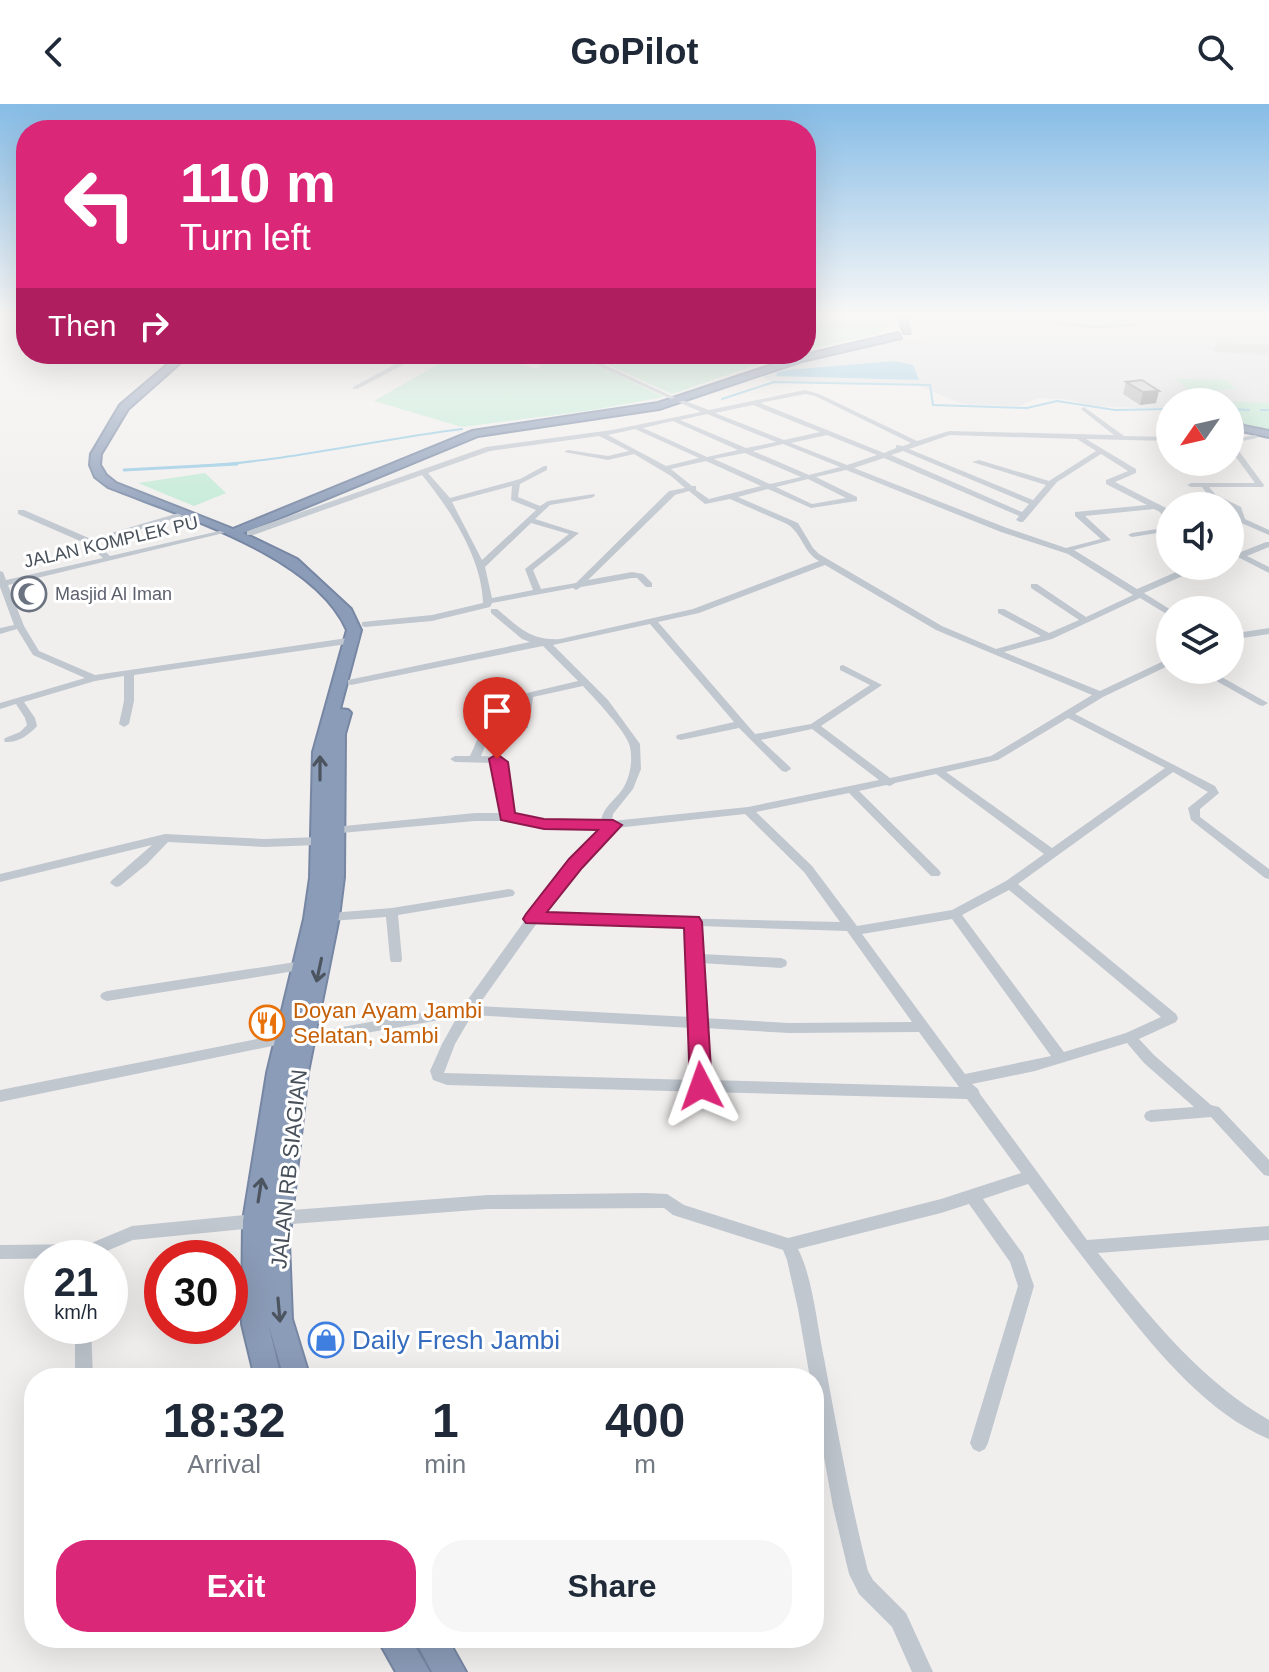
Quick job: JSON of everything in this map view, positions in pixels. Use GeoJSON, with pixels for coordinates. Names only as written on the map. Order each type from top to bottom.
{"type":"FeatureCollection","features":[{"type":"Feature","properties":{"kind":"highway"},"geometry":{"type":"LineString","coordinates":[[147,387],[124,407],[108,442],[105,463],[123,481],[299,560],[360,632]]}},
{"type":"Feature","properties":{"kind":"highway"},"geometry":{"type":"LineString","coordinates":[[157,387],[136,405],[96,454],[95,465],[101,477],[112,485],[185,514],[235,530],[464,431],[598,414],[677,399],[713,387]]}},
{"type":"Feature","properties":{"kind":"highway"},"geometry":{"type":"LineString","coordinates":[[677,399],[709,387]]}},
{"type":"Feature","properties":{"kind":"highway"},"geometry":{"type":"LineString","coordinates":[[1244,429],[1269,436]]}},
{"type":"Feature","properties":{"kind":"highway"},"geometry":{"type":"LineString","coordinates":[[1244,430],[1255,437],[1269,436]]}},
{"type":"Feature","properties":{"kind":"highway","name":"JALAN RB SIAGIAN"},"geometry":{"type":"LineString","coordinates":[[266,1368],[255,1324],[255,1221],[278,1073],[296,1036],[330,917],[335,877],[326,836],[321,752],[360,632],[367,638],[337,734],[326,836],[302,966],[296,1036],[279,1218],[279,1319],[294,1368]]}},
{"type":"Feature","properties":{"kind":"highway"},"geometry":{"type":"LineString","coordinates":[[398,1648],[414,1672]]}},
{"type":"Feature","properties":{"kind":"highway"},"geometry":{"type":"LineString","coordinates":[[435,1648],[450,1672]]}},
{"type":"Feature","properties":{"kind":"street"},"geometry":{"type":"LineString","coordinates":[[650,387],[1012,532],[1066,550],[1156,605]]}},
{"type":"Feature","properties":{"kind":"street","name":"JALAN KOMPLEK PU"},"geometry":{"type":"LineString","coordinates":[[1,580],[235,530],[493,448],[601,434],[811,392],[914,442]]}},
{"type":"Feature","properties":{"kind":"street"},"geometry":{"type":"LineString","coordinates":[[754,403],[1022,515]]}},
{"type":"Feature","properties":{"kind":"street"},"geometry":{"type":"LineString","coordinates":[[1084,409],[1121,437]]}},
{"type":"Feature","properties":{"kind":"street"},"geometry":{"type":"LineString","coordinates":[[1098,411],[1132,437]]}},
{"type":"Feature","properties":{"kind":"street"},"geometry":{"type":"LineString","coordinates":[[636,427],[811,506],[854,498],[674,419]]}},
{"type":"Feature","properties":{"kind":"street"},"geometry":{"type":"LineString","coordinates":[[665,468],[826,432]]}},
{"type":"Feature","properties":{"kind":"street"},"geometry":{"type":"LineString","coordinates":[[601,434],[665,468],[693,488],[706,502],[849,467],[899,447],[949,433],[1156,438]]}},
{"type":"Feature","properties":{"kind":"street"},"geometry":{"type":"LineString","coordinates":[[1244,440],[1255,437]]}},
{"type":"Feature","properties":{"kind":"street"},"geometry":{"type":"LineString","coordinates":[[1080,438],[1133,471],[1109,482],[1156,506]]}},
{"type":"Feature","properties":{"kind":"street"},"geometry":{"type":"LineString","coordinates":[[899,447],[1033,503]]}},
{"type":"Feature","properties":{"kind":"street"},"geometry":{"type":"LineString","coordinates":[[1012,532],[1022,515],[1051,484],[1101,451]]}},
{"type":"Feature","properties":{"kind":"street"},"geometry":{"type":"LineString","coordinates":[[568,452],[608,458],[635,452]]}},
{"type":"Feature","properties":{"kind":"street"},"geometry":{"type":"LineString","coordinates":[[976,462],[1051,484]]}},
{"type":"Feature","properties":{"kind":"street"},"geometry":{"type":"LineString","coordinates":[[1191,485],[1261,484],[1244,462]]}},
{"type":"Feature","properties":{"kind":"street"},"geometry":{"type":"LineString","coordinates":[[448,501],[516,483],[544,468]]}},
{"type":"Feature","properties":{"kind":"street"},"geometry":{"type":"LineString","coordinates":[[0,706],[94,678],[360,632],[487,605],[481,566],[448,501],[423,472]]}},
{"type":"Feature","properties":{"kind":"street"},"geometry":{"type":"LineString","coordinates":[[516,483],[514,498],[541,509]]}},
{"type":"Feature","properties":{"kind":"street"},"geometry":{"type":"LineString","coordinates":[[1204,485],[1212,496],[1238,509],[1242,520],[1269,533]]}},
{"type":"Feature","properties":{"kind":"street"},"geometry":{"type":"LineString","coordinates":[[576,587],[672,493],[693,488]]}},
{"type":"Feature","properties":{"kind":"street"},"geometry":{"type":"LineString","coordinates":[[481,566],[550,503],[591,496]]}},
{"type":"Feature","properties":{"kind":"street"},"geometry":{"type":"LineString","coordinates":[[730,496],[794,525],[809,550],[939,628],[1100,695]]}},
{"type":"Feature","properties":{"kind":"street"},"geometry":{"type":"LineString","coordinates":[[1066,550],[1107,540],[1078,514],[1156,506]]}},
{"type":"Feature","properties":{"kind":"street"},"geometry":{"type":"LineString","coordinates":[[21,512],[90,542],[109,559]]}},
{"type":"Feature","properties":{"kind":"street"},"geometry":{"type":"LineString","coordinates":[[90,542],[185,514]]}},
{"type":"Feature","properties":{"kind":"street"},"geometry":{"type":"LineString","coordinates":[[529,520],[575,533],[529,569],[538,593]]}},
{"type":"Feature","properties":{"kind":"street"},"geometry":{"type":"LineString","coordinates":[[1132,535],[1156,531]]}},
{"type":"Feature","properties":{"kind":"street"},"geometry":{"type":"LineString","coordinates":[[1244,554],[1269,544]]}},
{"type":"Feature","properties":{"kind":"street"},"geometry":{"type":"LineString","coordinates":[[1244,557],[1269,570]]}},
{"type":"Feature","properties":{"kind":"street"},"geometry":{"type":"LineString","coordinates":[[351,682],[653,622],[730,600],[827,561]]}},
{"type":"Feature","properties":{"kind":"street"},"geometry":{"type":"LineString","coordinates":[[488,601],[635,574],[649,585]]}},
{"type":"Feature","properties":{"kind":"street"},"geometry":{"type":"LineString","coordinates":[[1,580],[19,626],[36,653],[94,678]]}},
{"type":"Feature","properties":{"kind":"street"},"geometry":{"type":"LineString","coordinates":[[996,652],[1012,644],[1028,644],[1049,637],[1167,580]]}},
{"type":"Feature","properties":{"kind":"street"},"geometry":{"type":"LineString","coordinates":[[1034,586],[1085,620]]}},
{"type":"Feature","properties":{"kind":"street"},"geometry":{"type":"LineString","coordinates":[[494,611],[525,637],[546,644],[604,702],[635,744],[636,769],[628,789],[608,813],[610,825]]}},
{"type":"Feature","properties":{"kind":"street"},"geometry":{"type":"LineString","coordinates":[[1001,611],[1049,637]]}},
{"type":"Feature","properties":{"kind":"street"},"geometry":{"type":"LineString","coordinates":[[653,622],[753,738],[786,769]]}},
{"type":"Feature","properties":{"kind":"street"},"geometry":{"type":"LineString","coordinates":[[0,631],[19,626]]}},
{"type":"Feature","properties":{"kind":"street"},"geometry":{"type":"LineString","coordinates":[[1244,635],[1269,631]]}},
{"type":"Feature","properties":{"kind":"street"},"geometry":{"type":"LineString","coordinates":[[753,738],[814,726],[877,685],[843,668]]}},
{"type":"Feature","properties":{"kind":"street"},"geometry":{"type":"LineString","coordinates":[[0,878],[165,838],[264,843],[475,817],[507,817],[544,824],[610,825],[748,810],[890,783],[994,758],[1100,695],[1156,668]]}},
{"type":"Feature","properties":{"kind":"street"},"geometry":{"type":"LineString","coordinates":[[124,724],[129,701],[129,674]]}},
{"type":"Feature","properties":{"kind":"street"},"geometry":{"type":"LineString","coordinates":[[493,727],[494,715],[527,711],[527,697],[530,695],[584,683]]}},
{"type":"Feature","properties":{"kind":"street"},"geometry":{"type":"LineString","coordinates":[[1228,684],[1263,703]]}},
{"type":"Feature","properties":{"kind":"street"},"geometry":{"type":"LineString","coordinates":[[9,740],[24,734],[32,726],[18,700]]}},
{"type":"Feature","properties":{"kind":"street"},"geometry":{"type":"LineString","coordinates":[[1068,714],[1214,791],[1194,808],[1193,813],[1201,824],[1269,875]]}},
{"type":"Feature","properties":{"kind":"street"},"geometry":{"type":"LineString","coordinates":[[681,737],[741,724]]}},
{"type":"Feature","properties":{"kind":"street"},"geometry":{"type":"LineString","coordinates":[[474,759],[484,731],[493,727],[524,726]]}},
{"type":"Feature","properties":{"kind":"street"},"geometry":{"type":"LineString","coordinates":[[814,726],[890,783]]}},
{"type":"Feature","properties":{"kind":"street"},"geometry":{"type":"LineString","coordinates":[[455,759],[497,759],[500,762],[507,817]]}},
{"type":"Feature","properties":{"kind":"street"},"geometry":{"type":"LineString","coordinates":[[532,919],[852,929],[955,914],[1010,884],[1172,768]]}},
{"type":"Feature","properties":{"kind":"street"},"geometry":{"type":"LineString","coordinates":[[938,771],[1052,854]]}},
{"type":"Feature","properties":{"kind":"street"},"geometry":{"type":"LineString","coordinates":[[852,790],[935,873]]}},
{"type":"Feature","properties":{"kind":"street"},"geometry":{"type":"LineString","coordinates":[[748,810],[808,869],[1083,1247],[1158,1339],[1194,1376],[1235,1410],[1269,1430]]}},
{"type":"Feature","properties":{"kind":"street"},"geometry":{"type":"LineString","coordinates":[[610,825],[575,863],[466,1010],[441,1060],[438,1076],[447,1079],[701,1086],[968,1086],[1130,1037],[1171,1018],[1010,884]]}},
{"type":"Feature","properties":{"kind":"street"},"geometry":{"type":"LineString","coordinates":[[116,883],[165,838]]}},
{"type":"Feature","properties":{"kind":"street"},"geometry":{"type":"LineString","coordinates":[[330,917],[392,912],[509,893]]}},
{"type":"Feature","properties":{"kind":"street"},"geometry":{"type":"LineString","coordinates":[[392,912],[396,959]]}},
{"type":"Feature","properties":{"kind":"street"},"geometry":{"type":"LineString","coordinates":[[955,914],[1060,1057]]}},
{"type":"Feature","properties":{"kind":"street"},"geometry":{"type":"LineString","coordinates":[[693,922],[701,1086]]}},
{"type":"Feature","properties":{"kind":"street"},"geometry":{"type":"LineString","coordinates":[[693,958],[781,963]]}},
{"type":"Feature","properties":{"kind":"street"},"geometry":{"type":"LineString","coordinates":[[107,996],[302,966]]}},
{"type":"Feature","properties":{"kind":"street"},"geometry":{"type":"LineString","coordinates":[[0,1096],[296,1036],[326,1035],[466,1010],[789,1028],[924,1027]]}},
{"type":"Feature","properties":{"kind":"street"},"geometry":{"type":"LineString","coordinates":[[1130,1037],[1149,1059],[1206,1109],[1217,1113],[1269,1170]]}},
{"type":"Feature","properties":{"kind":"street"},"geometry":{"type":"LineString","coordinates":[[1151,1116],[1206,1109]]}},
{"type":"Feature","properties":{"kind":"street"},"geometry":{"type":"LineString","coordinates":[[279,1218],[488,1202],[667,1201],[679,1210],[788,1245],[972,1196],[1033,1176]]}},
{"type":"Feature","properties":{"kind":"street"},"geometry":{"type":"LineString","coordinates":[[972,1196],[1017,1259],[1026,1286],[979,1443]]}},
{"type":"Feature","properties":{"kind":"street"},"geometry":{"type":"LineString","coordinates":[[119,1240],[132,1233],[255,1221]]}},
{"type":"Feature","properties":{"kind":"street"},"geometry":{"type":"LineString","coordinates":[[1083,1247],[1269,1233]]}},
{"type":"Feature","properties":{"kind":"street"},"geometry":{"type":"LineString","coordinates":[[788,1245],[795,1259],[817,1368]]}},
{"type":"Feature","properties":{"kind":"street"},"geometry":{"type":"LineString","coordinates":[[0,1252],[24,1253]]}},
{"type":"Feature","properties":{"kind":"street"},"geometry":{"type":"LineString","coordinates":[[83,1344],[84,1368]]}},
{"type":"Feature","properties":{"kind":"street"},"geometry":{"type":"LineString","coordinates":[[824,1408],[842,1507],[859,1574],[866,1587],[899,1620],[923,1672]]}},
{"type":"Feature","properties":{"kind":"shaded area"},"geometry":{"type":"Polygon","coordinates":[[[922,387],[1269,387],[1269,432],[1244,419],[1244,388],[1156,388],[1156,408],[1093,406],[1069,400],[1038,398],[1019,406],[962,404],[922,387]]]}},
{"type":"Feature","properties":{"kind":"green space"},"geometry":{"type":"Polygon","coordinates":[[[398,387],[643,387],[664,397],[587,411],[462,427],[374,401],[398,387]]]}},
{"type":"Feature","properties":{"kind":"green space"},"geometry":{"type":"Polygon","coordinates":[[[657,387],[692,387],[672,394],[657,387]]]}},
{"type":"Feature","properties":{"kind":"green space"},"geometry":{"type":"Polygon","coordinates":[[[1244,402],[1269,403],[1269,432],[1244,427],[1244,402]]]}},
{"type":"Feature","properties":{"kind":"green space"},"geometry":{"type":"Polygon","coordinates":[[[205,473],[226,493],[194,506],[138,483],[205,473]]]}},
{"type":"Feature","properties":{"kind":"building"},"geometry":{"type":"Polygon","coordinates":[[[1135,387],[1153,387],[1156,391],[1143,392],[1135,387]]]}},
{"type":"Feature","properties":{"kind":"waterway"},"geometry":{"type":"LineString","coordinates":[[722,399],[758,387]]}},
{"type":"Feature","properties":{"kind":"waterway"},"geometry":{"type":"LineString","coordinates":[[930,387],[933,405],[1027,408],[1057,401],[1115,410],[1156,409]]}},
{"type":"Feature","properties":{"kind":"waterway"},"geometry":{"type":"LineString","coordinates":[[1244,410],[1249,410]]}},
{"type":"Feature","properties":{"kind":"waterway"},"geometry":{"type":"LineString","coordinates":[[1261,410],[1269,410]]}},
{"type":"Feature","properties":{"kind":"waterway"},"geometry":{"type":"LineString","coordinates":[[201,466],[266,460],[462,429]]}},
{"type":"Feature","properties":{"kind":"waterway"},"geometry":{"type":"LineString","coordinates":[[201,466],[237,464]]}},
{"type":"Feature","properties":{"kind":"waterway"},"geometry":{"type":"LineString","coordinates":[[124,470],[201,466]]}},
{"type":"Feature","properties":{"kind":"place","name":"Masjid Al Iman"},"geometry":{"type":"Point","coordinates":[29,594]}},
{"type":"Feature","properties":{"kind":"place","name":"Doyan Ayam Jambi Selatan, Jambi"},"geometry":{"type":"Point","coordinates":[267,1023]}},
{"type":"Feature","properties":{"kind":"place","name":"Daily Fresh Jambi"},"geometry":{"type":"Point","coordinates":[326,1340]}},
{"type":"Feature","properties":{"kind":"route"},"geometry":{"type":"LineString","coordinates":[[497,759],[500,762],[507,817],[544,824],[613,825],[575,863],[532,919],[693,922],[691,932],[701,1086]]}}]}
